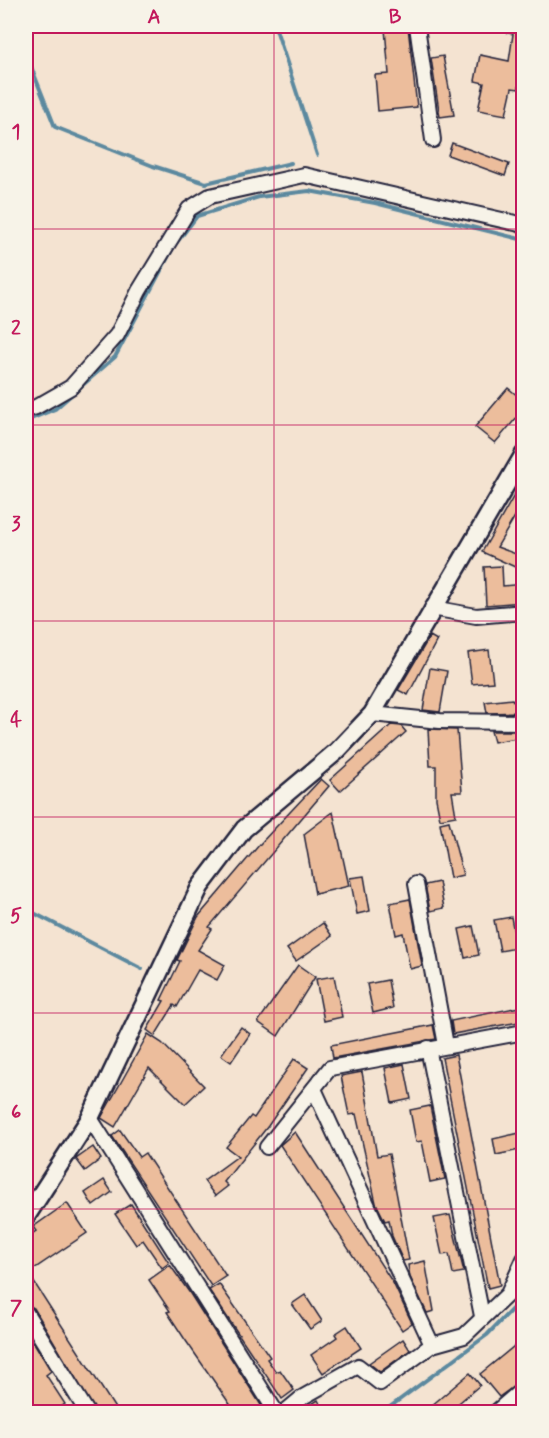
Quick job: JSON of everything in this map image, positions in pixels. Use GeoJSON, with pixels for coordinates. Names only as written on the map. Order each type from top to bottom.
{"type":"FeatureCollection","features":[{"type":"Feature","properties":{"kind":"street"},"geometry":{"type":"LineString","coordinates":[[417,26],[433,140]]}},
{"type":"Feature","properties":{"kind":"street"},"geometry":{"type":"LineString","coordinates":[[26,410],[36,407],[71,387],[117,335],[139,291],[189,209],[210,196],[304,175],[524,225]]}},
{"type":"Feature","properties":{"kind":"street"},"geometry":{"type":"LineString","coordinates":[[26,1217],[90,1118],[187,909],[213,867],[244,829],[337,751],[372,714],[524,454]]}},
{"type":"Feature","properties":{"kind":"street"},"geometry":{"type":"LineString","coordinates":[[432,608],[476,616],[524,612]]}},
{"type":"Feature","properties":{"kind":"street"},"geometry":{"type":"LineString","coordinates":[[372,714],[440,721],[524,722]]}},
{"type":"Feature","properties":{"kind":"street"},"geometry":{"type":"LineString","coordinates":[[416,884],[446,1045]]}},
{"type":"Feature","properties":{"kind":"street"},"geometry":{"type":"LineString","coordinates":[[267,1147],[330,1068],[524,1032]]}},
{"type":"Feature","properties":{"kind":"street"},"geometry":{"type":"LineString","coordinates":[[428,1048],[482,1316]]}},
{"type":"Feature","properties":{"kind":"street"},"geometry":{"type":"LineString","coordinates":[[314,1089],[432,1345]]}},
{"type":"Feature","properties":{"kind":"street"},"geometry":{"type":"LineString","coordinates":[[90,1118],[276,1413]]}},
{"type":"Feature","properties":{"kind":"street"},"geometry":{"type":"LineString","coordinates":[[285,1413],[303,1397],[358,1366],[380,1383],[432,1345],[464,1336],[482,1316],[508,1294],[524,1259]]}},
{"type":"Feature","properties":{"kind":"street"},"geometry":{"type":"LineString","coordinates":[[26,1313],[87,1413]]}},
{"type":"Feature","properties":{"kind":"street"},"geometry":{"type":"LineString","coordinates":[[496,1413],[524,1388]]}},
{"type":"Feature","properties":{"kind":"building"},"geometry":{"type":"Polygon","coordinates":[[[495,26],[524,26],[524,86],[519,85],[519,89],[512,88],[506,115],[478,110],[484,83],[475,81],[480,55],[509,61],[513,34],[495,30],[495,26]]]}},
{"type":"Feature","properties":{"kind":"building"},"geometry":{"type":"Polygon","coordinates":[[[408,27],[417,107],[378,111],[375,75],[389,74],[385,29],[408,27]]]}},
{"type":"Feature","properties":{"kind":"building"},"geometry":{"type":"Polygon","coordinates":[[[443,56],[454,115],[440,117],[431,58],[443,56]]]}},
{"type":"Feature","properties":{"kind":"building"},"geometry":{"type":"Polygon","coordinates":[[[452,143],[509,164],[505,176],[448,155],[452,143]]]}},
{"type":"Feature","properties":{"kind":"building"},"geometry":{"type":"Polygon","coordinates":[[[508,388],[524,401],[524,409],[495,443],[475,427],[508,388]]]}},
{"type":"Feature","properties":{"kind":"building"},"geometry":{"type":"Polygon","coordinates":[[[524,478],[524,501],[497,547],[524,557],[524,571],[482,552],[524,478]]]}},
{"type":"Feature","properties":{"kind":"building"},"geometry":{"type":"Polygon","coordinates":[[[502,566],[503,586],[524,584],[524,602],[486,605],[484,567],[502,566]]]}},
{"type":"Feature","properties":{"kind":"building"},"geometry":{"type":"Polygon","coordinates":[[[430,636],[437,640],[408,695],[398,690],[430,636]]]}},
{"type":"Feature","properties":{"kind":"building"},"geometry":{"type":"Polygon","coordinates":[[[489,650],[493,682],[472,684],[468,653],[489,650]]]}},
{"type":"Feature","properties":{"kind":"building"},"geometry":{"type":"Polygon","coordinates":[[[430,668],[447,671],[440,712],[423,710],[430,668]]]}},
{"type":"Feature","properties":{"kind":"building"},"geometry":{"type":"Polygon","coordinates":[[[512,699],[513,701],[524,700],[524,712],[487,713],[485,702],[512,699]]]}},
{"type":"Feature","properties":{"kind":"building"},"geometry":{"type":"Polygon","coordinates":[[[391,725],[401,726],[406,732],[340,791],[330,780],[391,725]]]}},
{"type":"Feature","properties":{"kind":"building"},"geometry":{"type":"Polygon","coordinates":[[[428,729],[457,730],[462,792],[452,792],[456,816],[440,819],[436,799],[436,766],[430,766],[428,729]]]}},
{"type":"Feature","properties":{"kind":"building"},"geometry":{"type":"Polygon","coordinates":[[[491,731],[515,731],[517,738],[494,742],[491,731]]]}},
{"type":"Feature","properties":{"kind":"building"},"geometry":{"type":"Polygon","coordinates":[[[321,779],[329,786],[209,927],[212,929],[198,950],[225,965],[217,980],[198,970],[177,1007],[174,1005],[155,1036],[147,1030],[164,1001],[161,1000],[180,961],[177,960],[198,917],[260,844],[321,779]]]}},
{"type":"Feature","properties":{"kind":"building"},"geometry":{"type":"Polygon","coordinates":[[[333,812],[349,886],[315,894],[304,834],[333,812]]]}},
{"type":"Feature","properties":{"kind":"building"},"geometry":{"type":"Polygon","coordinates":[[[449,821],[463,875],[450,878],[440,823],[449,821]]]}},
{"type":"Feature","properties":{"kind":"building"},"geometry":{"type":"Polygon","coordinates":[[[364,876],[370,911],[357,914],[350,878],[364,876]]]}},
{"type":"Feature","properties":{"kind":"building"},"geometry":{"type":"Polygon","coordinates":[[[439,882],[444,908],[430,911],[425,885],[439,882]]]}},
{"type":"Feature","properties":{"kind":"building"},"geometry":{"type":"Polygon","coordinates":[[[410,899],[422,966],[410,969],[403,933],[396,935],[390,903],[410,899]]]}},
{"type":"Feature","properties":{"kind":"building"},"geometry":{"type":"Polygon","coordinates":[[[511,917],[517,948],[500,951],[494,920],[511,917]]]}},
{"type":"Feature","properties":{"kind":"building"},"geometry":{"type":"Polygon","coordinates":[[[323,923],[332,936],[296,961],[287,949],[323,923]]]}},
{"type":"Feature","properties":{"kind":"building"},"geometry":{"type":"Polygon","coordinates":[[[473,926],[479,955],[465,958],[459,929],[473,926]]]}},
{"type":"Feature","properties":{"kind":"building"},"geometry":{"type":"Polygon","coordinates":[[[298,965],[315,977],[278,1036],[258,1022],[298,965]]]}},
{"type":"Feature","properties":{"kind":"building"},"geometry":{"type":"Polygon","coordinates":[[[334,976],[342,1017],[324,1021],[316,979],[334,976]]]}},
{"type":"Feature","properties":{"kind":"building"},"geometry":{"type":"Polygon","coordinates":[[[388,980],[393,1008],[373,1013],[367,984],[388,980]]]}},
{"type":"Feature","properties":{"kind":"building"},"geometry":{"type":"Polygon","coordinates":[[[524,1006],[524,1021],[453,1034],[451,1021],[524,1006]]]}},
{"type":"Feature","properties":{"kind":"building"},"geometry":{"type":"Polygon","coordinates":[[[433,1025],[436,1039],[333,1058],[331,1045],[433,1025]]]}},
{"type":"Feature","properties":{"kind":"building"},"geometry":{"type":"Polygon","coordinates":[[[241,1027],[250,1034],[231,1062],[221,1055],[241,1027]]]}},
{"type":"Feature","properties":{"kind":"building"},"geometry":{"type":"Polygon","coordinates":[[[148,1034],[162,1043],[204,1086],[185,1104],[149,1068],[115,1127],[101,1118],[148,1034]]]}},
{"type":"Feature","properties":{"kind":"building"},"geometry":{"type":"Polygon","coordinates":[[[456,1055],[500,1285],[488,1288],[442,1058],[456,1055]]]}},
{"type":"Feature","properties":{"kind":"building"},"geometry":{"type":"Polygon","coordinates":[[[294,1059],[308,1068],[268,1126],[224,1182],[228,1186],[215,1196],[204,1181],[238,1156],[226,1147],[251,1116],[254,1118],[294,1059]]]}},
{"type":"Feature","properties":{"kind":"building"},"geometry":{"type":"Polygon","coordinates":[[[404,1064],[411,1099],[392,1103],[385,1068],[404,1064]]]}},
{"type":"Feature","properties":{"kind":"building"},"geometry":{"type":"Polygon","coordinates":[[[362,1072],[377,1156],[389,1154],[409,1260],[403,1261],[392,1236],[389,1220],[385,1221],[376,1203],[356,1114],[349,1115],[341,1076],[362,1072]]]}},
{"type":"Feature","properties":{"kind":"building"},"geometry":{"type":"Polygon","coordinates":[[[430,1106],[445,1179],[430,1182],[422,1141],[416,1142],[410,1110],[430,1106]]]}},
{"type":"Feature","properties":{"kind":"building"},"geometry":{"type":"Polygon","coordinates":[[[120,1130],[139,1157],[145,1153],[226,1276],[211,1286],[112,1136],[120,1130]]]}},
{"type":"Feature","properties":{"kind":"building"},"geometry":{"type":"Polygon","coordinates":[[[295,1132],[393,1283],[412,1323],[402,1330],[280,1145],[295,1132]]]}},
{"type":"Feature","properties":{"kind":"building"},"geometry":{"type":"Polygon","coordinates":[[[524,1132],[524,1149],[496,1155],[493,1139],[524,1132]]]}},
{"type":"Feature","properties":{"kind":"building"},"geometry":{"type":"Polygon","coordinates":[[[93,1147],[101,1159],[85,1171],[76,1159],[93,1147]]]}},
{"type":"Feature","properties":{"kind":"building"},"geometry":{"type":"Polygon","coordinates":[[[104,1180],[112,1192],[93,1206],[85,1193],[104,1180]]]}},
{"type":"Feature","properties":{"kind":"building"},"geometry":{"type":"Polygon","coordinates":[[[67,1203],[87,1233],[28,1273],[118,1413],[96,1413],[34,1308],[26,1304],[26,1238],[36,1231],[33,1227],[67,1203]]]}},
{"type":"Feature","properties":{"kind":"building"},"geometry":{"type":"Polygon","coordinates":[[[131,1204],[169,1263],[162,1268],[143,1240],[136,1245],[115,1214],[131,1204]]]}},
{"type":"Feature","properties":{"kind":"building"},"geometry":{"type":"Polygon","coordinates":[[[450,1215],[464,1272],[453,1274],[449,1254],[442,1255],[434,1218],[450,1215]]]}},
{"type":"Feature","properties":{"kind":"building"},"geometry":{"type":"Polygon","coordinates":[[[425,1261],[434,1311],[427,1313],[410,1277],[408,1265],[425,1261]]]}},
{"type":"Feature","properties":{"kind":"building"},"geometry":{"type":"Polygon","coordinates":[[[170,1265],[266,1413],[236,1413],[167,1312],[170,1311],[149,1280],[170,1265]]]}},
{"type":"Feature","properties":{"kind":"building"},"geometry":{"type":"Polygon","coordinates":[[[219,1284],[270,1357],[267,1359],[276,1372],[280,1370],[294,1390],[282,1399],[209,1290],[219,1284]]]}},
{"type":"Feature","properties":{"kind":"building"},"geometry":{"type":"Polygon","coordinates":[[[305,1295],[322,1321],[310,1329],[292,1304],[305,1295]]]}},
{"type":"Feature","properties":{"kind":"building"},"geometry":{"type":"Polygon","coordinates":[[[347,1326],[361,1348],[323,1373],[311,1355],[337,1337],[335,1334],[347,1326]]]}},
{"type":"Feature","properties":{"kind":"building"},"geometry":{"type":"Polygon","coordinates":[[[524,1338],[524,1379],[499,1397],[480,1374],[524,1338]]]}},
{"type":"Feature","properties":{"kind":"building"},"geometry":{"type":"Polygon","coordinates":[[[403,1339],[410,1350],[380,1372],[369,1363],[403,1339]]]}},
{"type":"Feature","properties":{"kind":"building"},"geometry":{"type":"Polygon","coordinates":[[[33,1341],[51,1371],[46,1375],[65,1404],[52,1413],[35,1413],[26,1399],[26,1346],[33,1341]]]}},
{"type":"Feature","properties":{"kind":"building"},"geometry":{"type":"Polygon","coordinates":[[[470,1373],[480,1385],[447,1413],[437,1413],[431,1406],[470,1373]]]}},
{"type":"Feature","properties":{"kind":"building"},"geometry":{"type":"Polygon","coordinates":[[[318,1400],[325,1413],[298,1413],[318,1400]]]}},
{"type":"Feature","properties":{"kind":"waterway"},"geometry":{"type":"LineString","coordinates":[[275,26],[317,155]]}},
{"type":"Feature","properties":{"kind":"waterway"},"geometry":{"type":"LineString","coordinates":[[26,54],[55,127],[153,166],[206,183],[291,163]]}},
{"type":"Feature","properties":{"kind":"waterway"},"geometry":{"type":"LineString","coordinates":[[26,421],[55,409],[115,357],[174,246],[197,216],[259,197],[309,191],[375,203],[524,240]]}},
{"type":"Feature","properties":{"kind":"waterway"},"geometry":{"type":"LineString","coordinates":[[26,909],[142,969]]}},
{"type":"Feature","properties":{"kind":"waterway"},"geometry":{"type":"LineString","coordinates":[[383,1412],[487,1335],[515,1306],[520,1282],[524,1278]]}}]}
